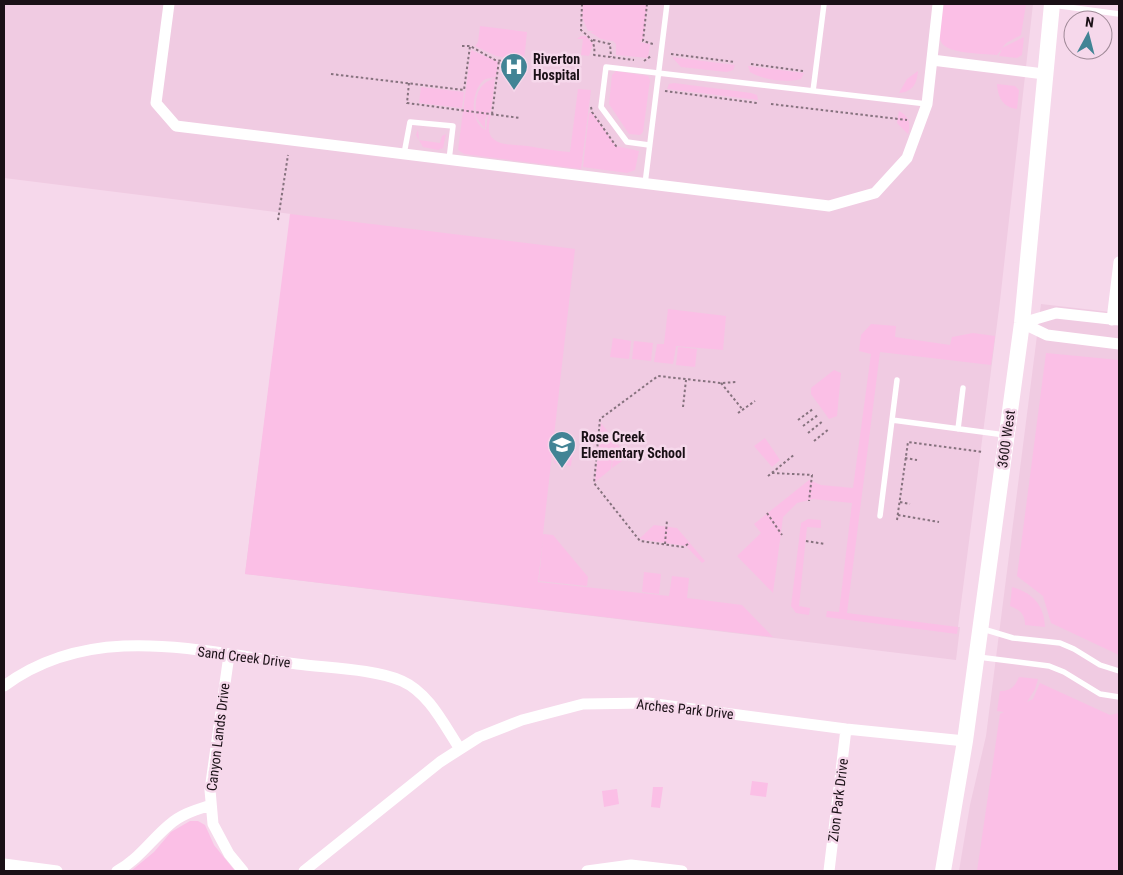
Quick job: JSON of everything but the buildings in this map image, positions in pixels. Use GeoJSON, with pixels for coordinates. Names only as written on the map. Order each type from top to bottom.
{"type":"FeatureCollection","features":[{"type":"Feature","properties":{"kind":"main road","name":"3600 West"},"geometry":{"type":"LineString","coordinates":[[942,871],[965,741],[1022,323],[1051,4]]}},
{"type":"Feature","properties":{"kind":"street"},"geometry":{"type":"LineString","coordinates":[[169,4],[156,102],[176,126],[829,206],[874,193],[907,158],[927,104],[938,4]]}},
{"type":"Feature","properties":{"kind":"street"},"geometry":{"type":"LineString","coordinates":[[932,60],[1044,74]]}},
{"type":"Feature","properties":{"kind":"street"},"geometry":{"type":"LineString","coordinates":[[1022,323],[1056,313],[1116,320],[1119,262]]}},
{"type":"Feature","properties":{"kind":"street"},"geometry":{"type":"LineString","coordinates":[[1022,323],[1047,336],[1119,344]]}},
{"type":"Feature","properties":{"kind":"street","name":"Sand Creek Drive"},"geometry":{"type":"LineString","coordinates":[[4,686],[44,662],[80,650],[114,646],[148,646],[388,676],[403,681],[418,690],[430,704],[460,749]]}},
{"type":"Feature","properties":{"kind":"street","name":"Canyon Lands Drive"},"geometry":{"type":"LineString","coordinates":[[229,655],[210,790],[213,824],[229,854],[243,871]]}},
{"type":"Feature","properties":{"kind":"street","name":"Arches Park Drive"},"geometry":{"type":"LineString","coordinates":[[304,871],[440,762],[479,737],[522,720],[583,704],[648,703],[846,729],[965,741]]}},
{"type":"Feature","properties":{"kind":"street","name":"Zion Park Drive"},"geometry":{"type":"LineString","coordinates":[[829,871],[846,729]]}},
{"type":"Feature","properties":{"kind":"street"},"geometry":{"type":"LineString","coordinates":[[117,871],[142,853],[169,824],[185,814],[211,805]]}},
{"type":"Feature","properties":{"kind":"street"},"geometry":{"type":"LineString","coordinates":[[4,864],[57,871]]}},
{"type":"Feature","properties":{"kind":"street"},"geometry":{"type":"LineString","coordinates":[[587,871],[631,865],[682,871]]}},
{"type":"Feature","properties":{"kind":"lane"},"geometry":{"type":"LineString","coordinates":[[645,184],[667,4]]}},
{"type":"Feature","properties":{"kind":"lane"},"geometry":{"type":"LineString","coordinates":[[814,91],[824,4]]}},
{"type":"Feature","properties":{"kind":"lane"},"geometry":{"type":"LineString","coordinates":[[1051,4],[1119,14]]}},
{"type":"Feature","properties":{"kind":"lane"},"geometry":{"type":"LineString","coordinates":[[649,145],[627,142],[601,107],[606,67],[927,104]]}},
{"type":"Feature","properties":{"kind":"lane"},"geometry":{"type":"LineString","coordinates":[[404,154],[410,122],[453,126],[449,160]]}},
{"type":"Feature","properties":{"kind":"lane"},"geometry":{"type":"LineString","coordinates":[[880,516],[897,380]]}},
{"type":"Feature","properties":{"kind":"lane"},"geometry":{"type":"LineString","coordinates":[[958,429],[963,388]]}},
{"type":"Feature","properties":{"kind":"lane"},"geometry":{"type":"LineString","coordinates":[[892,420],[1007,435]]}},
{"type":"Feature","properties":{"kind":"lane"},"geometry":{"type":"LineString","coordinates":[[980,628],[1013,638],[1060,644],[1074,648],[1100,665],[1119,672]]}},
{"type":"Feature","properties":{"kind":"lane"},"geometry":{"type":"LineString","coordinates":[[976,657],[1049,666],[1064,672],[1100,694],[1119,697]]}},
{"type":"Feature","properties":{"kind":"path"},"geometry":{"type":"LineString","coordinates":[[582,4],[581,30],[593,40],[596,46],[594,55],[645,62],[652,56],[653,43],[643,41],[647,4]]}},
{"type":"Feature","properties":{"kind":"path"},"geometry":{"type":"LineString","coordinates":[[593,40],[610,44],[611,57]]}},
{"type":"Feature","properties":{"kind":"path"},"geometry":{"type":"LineString","coordinates":[[462,46],[470,46],[499,60],[527,64]]}},
{"type":"Feature","properties":{"kind":"path"},"geometry":{"type":"LineString","coordinates":[[331,74],[464,90],[470,46]]}},
{"type":"Feature","properties":{"kind":"path"},"geometry":{"type":"LineString","coordinates":[[671,54],[735,62]]}},
{"type":"Feature","properties":{"kind":"path"},"geometry":{"type":"LineString","coordinates":[[492,114],[499,60]]}},
{"type":"Feature","properties":{"kind":"path"},"geometry":{"type":"LineString","coordinates":[[751,64],[803,71]]}},
{"type":"Feature","properties":{"kind":"path"},"geometry":{"type":"LineString","coordinates":[[409,83],[407,103],[520,118]]}},
{"type":"Feature","properties":{"kind":"path"},"geometry":{"type":"LineString","coordinates":[[666,91],[757,103]]}},
{"type":"Feature","properties":{"kind":"path"},"geometry":{"type":"LineString","coordinates":[[771,104],[907,120]]}},
{"type":"Feature","properties":{"kind":"path"},"geometry":{"type":"LineString","coordinates":[[278,220],[288,154]]}},
{"type":"Feature","properties":{"kind":"path"},"geometry":{"type":"LineString","coordinates":[[688,544],[683,547],[640,541],[594,483],[600,419],[658,376],[721,383],[737,382]]}},
{"type":"Feature","properties":{"kind":"path"},"geometry":{"type":"LineString","coordinates":[[683,407],[686,380]]}},
{"type":"Feature","properties":{"kind":"path"},"geometry":{"type":"LineString","coordinates":[[721,383],[743,410]]}},
{"type":"Feature","properties":{"kind":"path"},"geometry":{"type":"LineString","coordinates":[[738,413],[755,401]]}},
{"type":"Feature","properties":{"kind":"path"},"geometry":{"type":"LineString","coordinates":[[798,420],[813,409]]}},
{"type":"Feature","properties":{"kind":"path"},"geometry":{"type":"LineString","coordinates":[[803,426],[818,415]]}},
{"type":"Feature","properties":{"kind":"path"},"geometry":{"type":"LineString","coordinates":[[808,433],[823,421]]}},
{"type":"Feature","properties":{"kind":"path"},"geometry":{"type":"LineString","coordinates":[[814,441],[829,429]]}},
{"type":"Feature","properties":{"kind":"path"},"geometry":{"type":"LineString","coordinates":[[897,520],[908,442],[983,452]]}},
{"type":"Feature","properties":{"kind":"path"},"geometry":{"type":"LineString","coordinates":[[597,452],[622,455]]}},
{"type":"Feature","properties":{"kind":"path"},"geometry":{"type":"LineString","coordinates":[[768,476],[795,454]]}},
{"type":"Feature","properties":{"kind":"path"},"geometry":{"type":"LineString","coordinates":[[906,458],[917,460]]}},
{"type":"Feature","properties":{"kind":"path"},"geometry":{"type":"LineString","coordinates":[[772,473],[812,475],[809,501]]}},
{"type":"Feature","properties":{"kind":"path"},"geometry":{"type":"LineString","coordinates":[[900,502],[910,504]]}},
{"type":"Feature","properties":{"kind":"path"},"geometry":{"type":"LineString","coordinates":[[766,514],[782,534]]}},
{"type":"Feature","properties":{"kind":"path"},"geometry":{"type":"LineString","coordinates":[[898,515],[939,522]]}},
{"type":"Feature","properties":{"kind":"path"},"geometry":{"type":"LineString","coordinates":[[665,544],[667,520]]}},
{"type":"Feature","properties":{"kind":"path"},"geometry":{"type":"LineString","coordinates":[[806,541],[825,544]]}},
{"type":"Feature","properties":{"kind":"shaded area"},"geometry":{"type":"Polygon","coordinates":[[[4,4],[1033,4],[1000,301],[958,627],[960,627],[956,660],[245,574],[291,214],[4,178],[4,4]]]}},
{"type":"Feature","properties":{"kind":"shaded area"},"geometry":{"type":"Polygon","coordinates":[[[583,4],[647,4],[643,41],[639,42],[650,44],[648,58],[616,55],[616,44],[613,41],[601,39],[590,32],[596,31],[588,31],[582,17],[583,4]]]}},
{"type":"Feature","properties":{"kind":"shaded area"},"geometry":{"type":"Polygon","coordinates":[[[944,4],[1026,4],[1021,35],[1006,43],[1002,48],[1024,37],[1022,55],[1017,58],[999,56],[1002,49],[997,55],[956,51],[948,48],[940,39],[944,4]]]}},
{"type":"Feature","properties":{"kind":"shaded area"},"geometry":{"type":"Polygon","coordinates":[[[480,26],[527,32],[524,60],[496,56],[475,46],[478,42],[480,26]]]}},
{"type":"Feature","properties":{"kind":"shaded area"},"geometry":{"type":"Polygon","coordinates":[[[581,36],[586,36],[593,44],[589,56],[581,55],[583,39],[577,39],[581,36]]]}},
{"type":"Feature","properties":{"kind":"shaded area"},"geometry":{"type":"Polygon","coordinates":[[[471,50],[498,62],[496,77],[485,79],[476,91],[474,114],[480,126],[486,130],[488,115],[485,119],[485,129],[476,117],[477,98],[480,88],[495,78],[491,111],[488,114],[491,116],[490,133],[493,139],[498,142],[570,152],[578,89],[591,90],[581,169],[464,154],[458,150],[471,50]]]}},
{"type":"Feature","properties":{"kind":"shaded area"},"geometry":{"type":"Polygon","coordinates":[[[672,57],[735,65],[733,70],[727,72],[681,67],[672,57]]]}},
{"type":"Feature","properties":{"kind":"shaded area"},"geometry":{"type":"Polygon","coordinates":[[[748,66],[804,73],[801,79],[789,81],[775,80],[755,75],[750,72],[748,66]]]}},
{"type":"Feature","properties":{"kind":"shaded area"},"geometry":{"type":"Polygon","coordinates":[[[616,71],[648,76],[650,80],[643,132],[640,135],[629,134],[609,104],[612,75],[616,71]]]}},
{"type":"Feature","properties":{"kind":"shaded area"},"geometry":{"type":"Polygon","coordinates":[[[918,71],[917,79],[911,89],[899,93],[907,79],[918,71]]]}},
{"type":"Feature","properties":{"kind":"shaded area"},"geometry":{"type":"Polygon","coordinates":[[[674,83],[751,93],[757,95],[758,100],[667,89],[669,84],[674,83]]]}},
{"type":"Feature","properties":{"kind":"shaded area"},"geometry":{"type":"Polygon","coordinates":[[[997,84],[1015,86],[1019,90],[1017,109],[1008,106],[1002,101],[997,84]]]}},
{"type":"Feature","properties":{"kind":"shaded area"},"geometry":{"type":"Polygon","coordinates":[[[421,87],[464,92],[462,108],[419,103],[421,87]]]}},
{"type":"Feature","properties":{"kind":"shaded area"},"geometry":{"type":"Polygon","coordinates":[[[899,111],[905,115],[908,121],[908,134],[897,123],[899,111]]]}},
{"type":"Feature","properties":{"kind":"shaded area"},"geometry":{"type":"Polygon","coordinates":[[[592,112],[616,146],[639,151],[635,170],[627,173],[583,167],[589,113],[592,112]]]}},
{"type":"Feature","properties":{"kind":"shaded area"},"geometry":{"type":"Polygon","coordinates":[[[418,130],[419,140],[440,143],[442,136],[446,134],[443,148],[438,150],[423,147],[416,135],[418,130]]]}},
{"type":"Feature","properties":{"kind":"shaded area"},"geometry":{"type":"Polygon","coordinates":[[[290,214],[575,249],[543,534],[553,535],[588,577],[587,586],[539,581],[543,537],[538,582],[669,596],[672,576],[689,578],[687,598],[742,605],[773,637],[245,574],[290,214]]]}},
{"type":"Feature","properties":{"kind":"shaded area"},"geometry":{"type":"Polygon","coordinates":[[[1041,304],[1119,313],[1119,871],[959,871],[970,805],[986,736],[1041,304]]]}},
{"type":"Feature","properties":{"kind":"shaded area"},"geometry":{"type":"Polygon","coordinates":[[[668,309],[726,316],[723,350],[676,346],[673,364],[654,362],[657,344],[664,344],[668,309]]]}},
{"type":"Feature","properties":{"kind":"shaded area"},"geometry":{"type":"Polygon","coordinates":[[[871,324],[896,326],[895,337],[950,345],[952,337],[973,333],[995,336],[991,365],[880,352],[847,613],[958,627],[957,634],[826,617],[827,611],[839,612],[852,503],[813,499],[797,503],[783,517],[773,593],[737,556],[761,533],[754,524],[809,480],[821,485],[853,488],[871,354],[859,351],[861,335],[871,324]]]}},
{"type":"Feature","properties":{"kind":"shaded area"},"geometry":{"type":"Polygon","coordinates":[[[613,338],[631,341],[629,359],[610,357],[613,338]]]}},
{"type":"Feature","properties":{"kind":"shaded area"},"geometry":{"type":"Polygon","coordinates":[[[634,341],[653,343],[651,361],[632,359],[634,341]]]}},
{"type":"Feature","properties":{"kind":"shaded area"},"geometry":{"type":"Polygon","coordinates":[[[678,347],[697,349],[695,367],[676,365],[678,347]]]}},
{"type":"Feature","properties":{"kind":"shaded area"},"geometry":{"type":"Polygon","coordinates":[[[1046,353],[1119,360],[1119,655],[1051,623],[1043,596],[1017,576],[1046,353]]]}},
{"type":"Feature","properties":{"kind":"shaded area"},"geometry":{"type":"Polygon","coordinates":[[[834,370],[841,373],[837,416],[829,419],[811,394],[811,388],[834,370]]]}},
{"type":"Feature","properties":{"kind":"shaded area"},"geometry":{"type":"Polygon","coordinates":[[[601,423],[622,450],[622,461],[612,468],[613,453],[611,469],[595,482],[601,423]]]}},
{"type":"Feature","properties":{"kind":"shaded area"},"geometry":{"type":"Polygon","coordinates":[[[765,438],[780,460],[772,467],[754,446],[765,438]]]}},
{"type":"Feature","properties":{"kind":"shaded area"},"geometry":{"type":"Polygon","coordinates":[[[556,447],[573,450],[571,466],[554,463],[556,447]]]}},
{"type":"Feature","properties":{"kind":"shaded area"},"geometry":{"type":"Polygon","coordinates":[[[808,519],[821,520],[821,528],[807,527],[799,606],[810,608],[809,615],[796,613],[791,606],[801,523],[808,519]]]}},
{"type":"Feature","properties":{"kind":"shaded area"},"geometry":{"type":"Polygon","coordinates":[[[654,525],[677,528],[705,561],[702,563],[686,546],[639,539],[654,525]]]}},
{"type":"Feature","properties":{"kind":"shaded area"},"geometry":{"type":"Polygon","coordinates":[[[644,572],[661,574],[659,594],[642,592],[644,572]]]}},
{"type":"Feature","properties":{"kind":"shaded area"},"geometry":{"type":"Polygon","coordinates":[[[1012,587],[1026,593],[1036,601],[1040,606],[1045,627],[1025,625],[1021,613],[1010,606],[1012,587]]]}},
{"type":"Feature","properties":{"kind":"shaded area"},"geometry":{"type":"Polygon","coordinates":[[[1019,677],[1038,679],[1035,689],[1027,702],[1033,699],[1040,683],[1110,715],[1119,713],[1119,871],[977,871],[1000,714],[1004,712],[997,711],[1000,691],[1012,688],[1019,677]]]}},
{"type":"Feature","properties":{"kind":"shaded area"},"geometry":{"type":"Polygon","coordinates":[[[752,781],[768,783],[766,797],[750,795],[752,781]]]}},
{"type":"Feature","properties":{"kind":"shaded area"},"geometry":{"type":"Polygon","coordinates":[[[653,787],[663,787],[660,808],[651,807],[653,787]]]}},
{"type":"Feature","properties":{"kind":"shaded area"},"geometry":{"type":"Polygon","coordinates":[[[617,789],[619,804],[604,807],[602,791],[617,789]]]}},
{"type":"Feature","properties":{"kind":"shaded area"},"geometry":{"type":"Polygon","coordinates":[[[190,821],[198,821],[205,825],[214,845],[235,871],[131,871],[154,852],[171,832],[190,821]]]}},
{"type":"Feature","properties":{"kind":"place","name":"Riverton Hospital"},"geometry":{"type":"Point","coordinates":[514,91]}},
{"type":"Feature","properties":{"kind":"place","name":"Rose Creek Elementary School"},"geometry":{"type":"Point","coordinates":[562,469]}}]}
